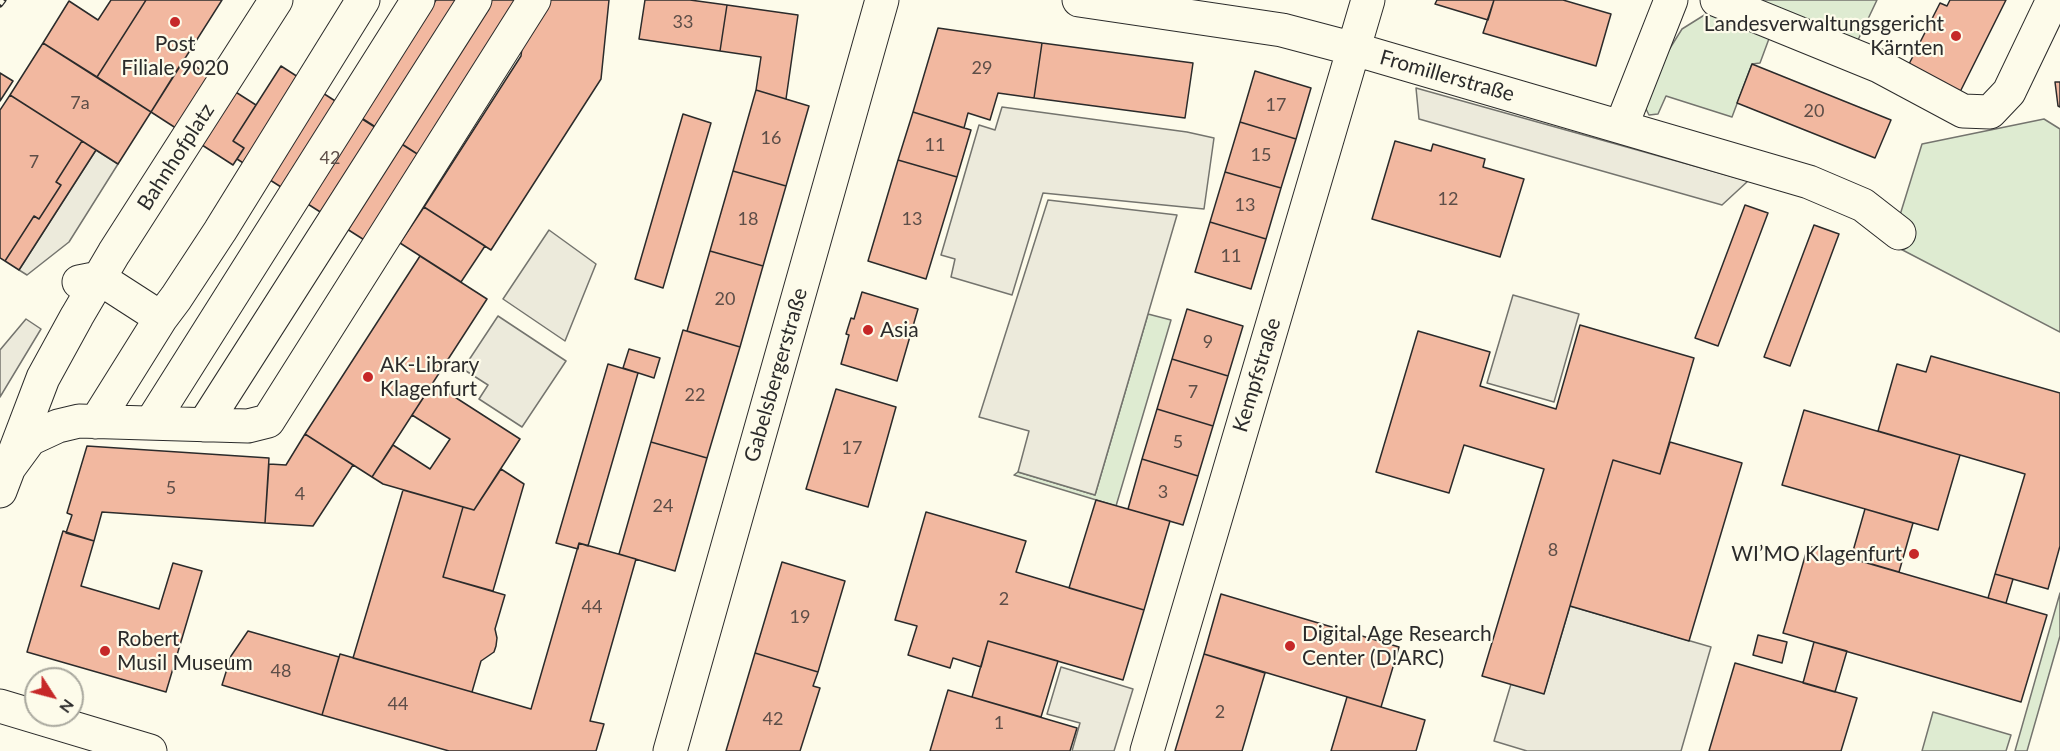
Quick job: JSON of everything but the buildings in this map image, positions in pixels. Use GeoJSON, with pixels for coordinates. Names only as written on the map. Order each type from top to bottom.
{"type":"FeatureCollection","features":[{"type":"Feature","properties":{"kind":"street","name":"Bahnhofplatz"},"geometry":{"type":"LineString","coordinates":[[78,296],[252,0]]}},
{"type":"Feature","properties":{"kind":"street","name":"Bahnhofplatz"},"geometry":{"type":"LineString","coordinates":[[78,296],[276,0]]}},
{"type":"Feature","properties":{"kind":"street"},"geometry":{"type":"LineString","coordinates":[[96,422],[161,318],[226,222],[363,0]]}},
{"type":"Feature","properties":{"kind":"street"},"geometry":{"type":"LineString","coordinates":[[151,423],[418,0]]}},
{"type":"Feature","properties":{"kind":"street"},"geometry":{"type":"LineString","coordinates":[[204,425],[475,0]]}},
{"type":"Feature","properties":{"kind":"street"},"geometry":{"type":"LineString","coordinates":[[3,469],[30,439],[58,426],[79,421],[248,426],[268,421],[534,0]]}},
{"type":"Feature","properties":{"kind":"street","name":"Gabelsbergerstraße"},"geometry":{"type":"LineString","coordinates":[[670,751],[882,0]]}},
{"type":"Feature","properties":{"kind":"street","name":"Fromillerstraße"},"geometry":{"type":"LineString","coordinates":[[1079,0],[1282,30],[1354,49],[1809,182],[1863,205],[1899,233]]}},
{"type":"Feature","properties":{"kind":"street","name":"Kempfstraße"},"geometry":{"type":"LineString","coordinates":[[1147,751],[1368,0]]}},
{"type":"Feature","properties":{"kind":"street"},"geometry":{"type":"LineString","coordinates":[[1621,127],[1671,0]]}},
{"type":"Feature","properties":{"kind":"street"},"geometry":{"type":"LineString","coordinates":[[1717,0],[1879,66],[1963,111],[1990,112],[2009,92],[2053,0]]}},
{"type":"Feature","properties":{"kind":"street"},"geometry":{"type":"LineString","coordinates":[[3,469],[78,296],[161,318]]}},
{"type":"Feature","properties":{"kind":"street"},"geometry":{"type":"LineString","coordinates":[[0,706],[150,751]]}},
{"type":"Feature","properties":{"kind":"green space"},"geometry":{"type":"Polygon","coordinates":[[[1757,0],[1877,0],[1858,40],[1757,0]]]}},
{"type":"Feature","properties":{"kind":"green space"},"geometry":{"type":"Polygon","coordinates":[[[1706,14],[1730,15],[1770,36],[1760,63],[1752,64],[1732,117],[1666,96],[1658,114],[1649,115],[1644,105],[1662,61],[1682,29],[1706,14]]]}},
{"type":"Feature","properties":{"kind":"green space"},"geometry":{"type":"Polygon","coordinates":[[[2044,119],[2060,129],[2060,332],[1891,244],[1922,144],[2044,119]]]}},
{"type":"Feature","properties":{"kind":"green space"},"geometry":{"type":"Polygon","coordinates":[[[1148,314],[1171,320],[1116,506],[1014,475],[1018,472],[1095,495],[1148,314]]]}},
{"type":"Feature","properties":{"kind":"green space"},"geometry":{"type":"Polygon","coordinates":[[[2060,593],[2060,636],[2027,751],[2015,751],[2060,593]]]}},
{"type":"Feature","properties":{"kind":"green space"},"geometry":{"type":"Polygon","coordinates":[[[1933,712],[2011,735],[2006,751],[1922,751],[1933,712]]]}},
{"type":"Feature","properties":{"kind":"shaded area"},"geometry":{"type":"Polygon","coordinates":[[[1416,88],[1748,181],[1722,205],[1419,119],[1416,88]]]}},
{"type":"Feature","properties":{"kind":"shaded area"},"geometry":{"type":"Polygon","coordinates":[[[1002,107],[1187,132],[1214,138],[1204,209],[1043,193],[1012,295],[951,277],[955,259],[941,255],[979,125],[995,130],[1002,107]]]}},
{"type":"Feature","properties":{"kind":"shaded area"},"geometry":{"type":"Polygon","coordinates":[[[96,150],[118,164],[69,242],[27,275],[19,270],[96,150]]]}},
{"type":"Feature","properties":{"kind":"shaded area"},"geometry":{"type":"Polygon","coordinates":[[[1048,200],[1177,215],[1095,495],[1018,472],[1029,431],[979,417],[1048,200]]]}},
{"type":"Feature","properties":{"kind":"shaded area"},"geometry":{"type":"Polygon","coordinates":[[[549,230],[596,264],[565,341],[503,299],[549,230]]]}},
{"type":"Feature","properties":{"kind":"shaded area"},"geometry":{"type":"Polygon","coordinates":[[[1513,295],[1579,314],[1554,402],[1487,383],[1513,295]]]}},
{"type":"Feature","properties":{"kind":"shaded area"},"geometry":{"type":"Polygon","coordinates":[[[498,316],[566,361],[522,427],[479,399],[488,385],[463,369],[498,316]]]}},
{"type":"Feature","properties":{"kind":"shaded area"},"geometry":{"type":"Polygon","coordinates":[[[26,319],[41,329],[0,397],[0,350],[26,319]]]}},
{"type":"Feature","properties":{"kind":"shaded area"},"geometry":{"type":"Polygon","coordinates":[[[1570,606],[1711,647],[1681,751],[1527,751],[1494,741],[1511,684],[1544,693],[1570,606]]]}},
{"type":"Feature","properties":{"kind":"shaded area"},"geometry":{"type":"Polygon","coordinates":[[[1061,667],[1133,689],[1114,751],[1072,751],[1080,723],[1047,714],[1061,667]]]}},
{"type":"Feature","properties":{"kind":"railway"},"geometry":{"type":"LineString","coordinates":[[0,4],[3,0]]}},
{"type":"Feature","properties":{"kind":"place","name":"Post Filiale 9020"},"geometry":{"type":"Point","coordinates":[175,22]}},
{"type":"Feature","properties":{"kind":"place","name":"Landesverwaltungsgericht Kärnten"},"geometry":{"type":"Point","coordinates":[1956,36]}},
{"type":"Feature","properties":{"kind":"place","name":"Asia"},"geometry":{"type":"Point","coordinates":[868,330]}},
{"type":"Feature","properties":{"kind":"place","name":"AK-Library Klagenfurt"},"geometry":{"type":"Point","coordinates":[368,377]}},
{"type":"Feature","properties":{"kind":"place","name":"WI’MO Klagenfurt"},"geometry":{"type":"Point","coordinates":[1914,554]}},
{"type":"Feature","properties":{"kind":"place","name":"Digital Age Research Center (D!ARC)"},"geometry":{"type":"Point","coordinates":[1290,646]}},
{"type":"Feature","properties":{"kind":"place","name":"Robert Musil Museum"},"geometry":{"type":"Point","coordinates":[105,651]}}]}
